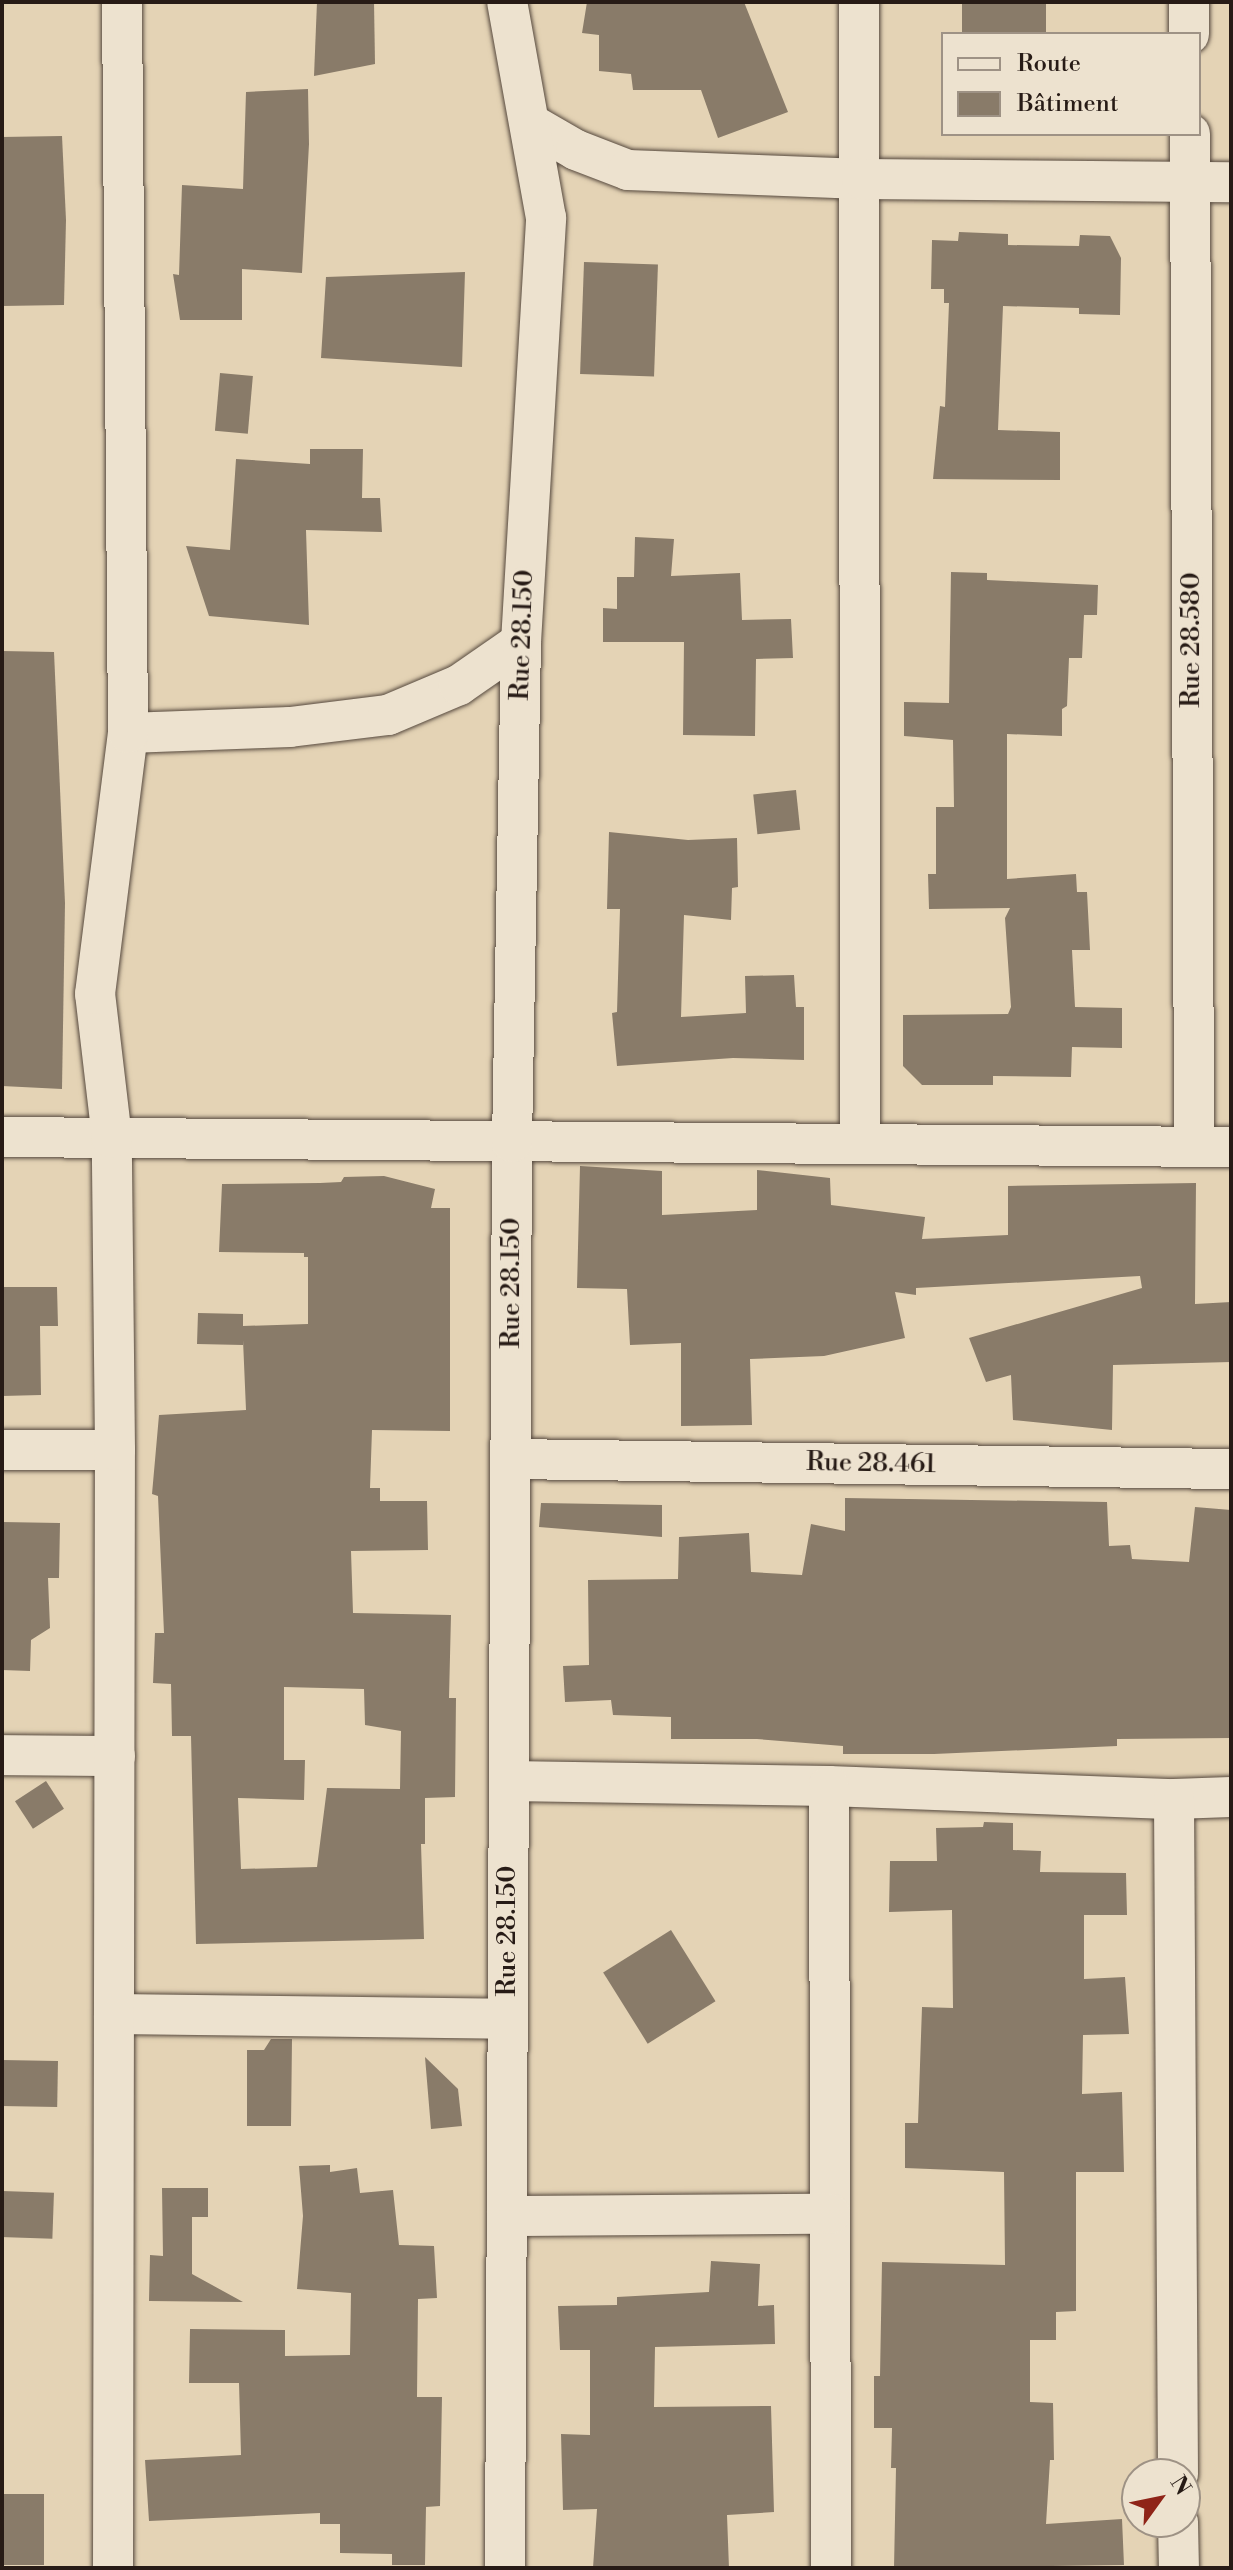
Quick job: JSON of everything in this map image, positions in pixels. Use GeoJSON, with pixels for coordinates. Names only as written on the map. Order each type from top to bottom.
{"type":"FeatureCollection","features":[{"type":"Feature","properties":{"kind":"street"},"geometry":{"type":"LineString","coordinates":[[113,2568],[115,1450],[112,1138],[95,994],[128,733],[122,2]]}},
{"type":"Feature","properties":{"kind":"street","name":"Rue 28.150"},"geometry":{"type":"LineString","coordinates":[[505,2568],[512,1142],[521,642],[546,218],[507,2]]}},
{"type":"Feature","properties":{"kind":"street"},"geometry":{"type":"LineString","coordinates":[[859,2],[862,179],[860,1144]]}},
{"type":"Feature","properties":{"kind":"street"},"geometry":{"type":"LineString","coordinates":[[1189,2],[1189,32]]}},
{"type":"Feature","properties":{"kind":"street"},"geometry":{"type":"LineString","coordinates":[[531,124],[576,150],[628,170],[862,179],[1231,182]]}},
{"type":"Feature","properties":{"kind":"street","name":"Rue 28.580"},"geometry":{"type":"LineString","coordinates":[[1190,136],[1212,1147]]}},
{"type":"Feature","properties":{"kind":"street"},"geometry":{"type":"LineString","coordinates":[[128,733],[290,727],[388,715],[459,685],[521,642]]}},
{"type":"Feature","properties":{"kind":"street"},"geometry":{"type":"LineString","coordinates":[[2,1137],[1212,1147]]}},
{"type":"Feature","properties":{"kind":"street"},"geometry":{"type":"LineString","coordinates":[[2,1450],[115,1450]]}},
{"type":"Feature","properties":{"kind":"street","name":"Rue 28.461"},"geometry":{"type":"LineString","coordinates":[[511,1459],[1231,1469]]}},
{"type":"Feature","properties":{"kind":"street"},"geometry":{"type":"LineString","coordinates":[[2,1755],[115,1756]]}},
{"type":"Feature","properties":{"kind":"street"},"geometry":{"type":"LineString","coordinates":[[509,1781],[829,1786],[1174,1799],[1231,1797]]}},
{"type":"Feature","properties":{"kind":"street"},"geometry":{"type":"LineString","coordinates":[[829,1786],[831,2568]]}},
{"type":"Feature","properties":{"kind":"street"},"geometry":{"type":"LineString","coordinates":[[1174,1799],[1178,2458]]}},
{"type":"Feature","properties":{"kind":"street"},"geometry":{"type":"LineString","coordinates":[[114,2014],[507,2019]]}},
{"type":"Feature","properties":{"kind":"street"},"geometry":{"type":"LineString","coordinates":[[507,2216],[830,2214]]}},
{"type":"Feature","properties":{"kind":"street"},"geometry":{"type":"LineString","coordinates":[[1178,2538],[1179,2568]]}},
{"type":"Feature","properties":{"kind":"building"},"geometry":{"type":"Polygon","coordinates":[[[317,2],[374,2],[375,64],[314,76],[317,2]]]}},
{"type":"Feature","properties":{"kind":"building"},"geometry":{"type":"Polygon","coordinates":[[[587,2],[744,2],[788,112],[718,138],[701,90],[633,90],[631,74],[599,71],[599,35],[582,33],[587,2]]]}},
{"type":"Feature","properties":{"kind":"building"},"geometry":{"type":"Polygon","coordinates":[[[962,2],[1046,2],[1046,32],[962,32],[962,2]]]}},
{"type":"Feature","properties":{"kind":"building"},"geometry":{"type":"Polygon","coordinates":[[[308,89],[309,144],[302,273],[242,269],[242,320],[180,320],[173,274],[179,275],[182,185],[243,189],[246,92],[308,89]]]}},
{"type":"Feature","properties":{"kind":"building"},"geometry":{"type":"Polygon","coordinates":[[[62,136],[66,220],[64,305],[2,306],[2,137],[62,136]]]}},
{"type":"Feature","properties":{"kind":"building"},"geometry":{"type":"Polygon","coordinates":[[[959,232],[1008,234],[1008,245],[1079,246],[1080,235],[1110,236],[1121,258],[1120,315],[1079,314],[1079,308],[1003,306],[998,430],[1060,432],[1060,480],[933,479],[940,406],[945,407],[949,303],[944,303],[944,289],[931,289],[932,240],[958,241],[959,232]]]}},
{"type":"Feature","properties":{"kind":"building"},"geometry":{"type":"Polygon","coordinates":[[[584,262],[658,265],[654,377],[580,374],[584,262]]]}},
{"type":"Feature","properties":{"kind":"building"},"geometry":{"type":"Polygon","coordinates":[[[465,272],[462,367],[321,358],[326,277],[465,272]]]}},
{"type":"Feature","properties":{"kind":"building"},"geometry":{"type":"Polygon","coordinates":[[[220,373],[253,376],[248,434],[215,431],[220,373]]]}},
{"type":"Feature","properties":{"kind":"building"},"geometry":{"type":"Polygon","coordinates":[[[310,449],[363,449],[362,498],[380,498],[382,532],[306,530],[309,625],[209,616],[186,546],[230,550],[236,459],[310,464],[310,449]]]}},
{"type":"Feature","properties":{"kind":"building"},"geometry":{"type":"Polygon","coordinates":[[[635,537],[674,539],[671,576],[740,573],[742,620],[791,619],[793,658],[756,659],[755,736],[683,735],[684,642],[603,642],[603,608],[617,609],[617,577],[634,577],[635,537]]]}},
{"type":"Feature","properties":{"kind":"building"},"geometry":{"type":"Polygon","coordinates":[[[951,572],[987,573],[987,580],[1098,585],[1097,615],[1084,615],[1082,658],[1069,658],[1067,706],[1062,709],[1062,736],[1007,734],[1007,879],[1076,874],[1077,892],[1087,892],[1090,950],[1072,950],[1075,1007],[1122,1008],[1122,1048],[1072,1047],[1071,1077],[993,1076],[993,1085],[922,1085],[903,1066],[903,1015],[1008,1014],[1011,1007],[1005,918],[1010,908],[929,909],[928,874],[936,874],[936,807],[954,807],[953,740],[904,736],[904,702],[949,703],[951,572]]]}},
{"type":"Feature","properties":{"kind":"building"},"geometry":{"type":"Polygon","coordinates":[[[2,651],[54,652],[65,903],[62,1089],[2,1086],[2,651]]]}},
{"type":"Feature","properties":{"kind":"building"},"geometry":{"type":"Polygon","coordinates":[[[796,790],[800,830],[757,834],[753,794],[796,790]]]}},
{"type":"Feature","properties":{"kind":"building"},"geometry":{"type":"Polygon","coordinates":[[[609,832],[688,840],[737,838],[738,887],[732,888],[731,920],[684,915],[681,1017],[746,1013],[745,976],[794,975],[796,1007],[804,1007],[804,1060],[733,1058],[617,1066],[612,1013],[617,1012],[620,909],[607,909],[609,832]]]}},
{"type":"Feature","properties":{"kind":"building"},"geometry":{"type":"Polygon","coordinates":[[[580,1166],[662,1171],[662,1215],[757,1210],[757,1170],[830,1178],[831,1205],[925,1217],[922,1239],[1008,1235],[1008,1186],[1196,1183],[1195,1304],[1231,1302],[1231,1362],[1113,1365],[1112,1430],[1013,1420],[1011,1375],[986,1382],[969,1338],[1142,1288],[1140,1276],[916,1288],[916,1295],[895,1292],[905,1338],[824,1356],[750,1359],[752,1425],[681,1426],[681,1343],[630,1345],[627,1289],[577,1288],[580,1166]]]}},
{"type":"Feature","properties":{"kind":"building"},"geometry":{"type":"Polygon","coordinates":[[[384,1176],[435,1189],[431,1208],[450,1208],[450,1431],[372,1430],[370,1488],[380,1488],[380,1501],[427,1501],[428,1550],[351,1551],[353,1613],[451,1615],[449,1698],[456,1698],[455,1797],[425,1798],[425,1844],[421,1844],[424,1939],[196,1944],[191,1736],[172,1736],[171,1684],[153,1683],[155,1633],[164,1633],[158,1496],[152,1494],[159,1415],[246,1410],[243,1340],[243,1345],[197,1344],[198,1313],[243,1314],[243,1326],[308,1324],[308,1257],[304,1257],[304,1253],[219,1252],[222,1184],[341,1182],[344,1177],[384,1176]],[[284,1687],[284,1760],[305,1760],[304,1800],[238,1798],[241,1869],[317,1867],[327,1788],[400,1789],[401,1731],[365,1725],[364,1689],[284,1687]]]}},
{"type":"Feature","properties":{"kind":"building"},"geometry":{"type":"Polygon","coordinates":[[[2,1287],[57,1287],[58,1326],[40,1326],[41,1395],[2,1396],[2,1287]]]}},
{"type":"Feature","properties":{"kind":"building"},"geometry":{"type":"Polygon","coordinates":[[[845,1498],[1107,1502],[1109,1546],[1130,1545],[1132,1559],[1189,1562],[1195,1507],[1231,1510],[1231,1738],[1117,1739],[1117,1746],[934,1754],[843,1754],[843,1746],[757,1739],[671,1739],[671,1717],[613,1715],[611,1700],[565,1702],[563,1666],[589,1665],[588,1580],[678,1579],[679,1537],[749,1533],[751,1572],[802,1575],[811,1524],[845,1531],[845,1498]]]}},
{"type":"Feature","properties":{"kind":"building"},"geometry":{"type":"Polygon","coordinates":[[[541,1503],[662,1505],[662,1537],[539,1527],[541,1503]]]}},
{"type":"Feature","properties":{"kind":"building"},"geometry":{"type":"Polygon","coordinates":[[[2,1522],[60,1523],[59,1578],[48,1578],[50,1628],[31,1640],[30,1671],[2,1670],[2,1522]]]}},
{"type":"Feature","properties":{"kind":"building"},"geometry":{"type":"Polygon","coordinates":[[[46,1781],[64,1809],[33,1829],[15,1801],[46,1781]]]}},
{"type":"Feature","properties":{"kind":"building"},"geometry":{"type":"Polygon","coordinates":[[[984,1822],[1013,1823],[1013,1850],[1041,1851],[1040,1872],[1126,1873],[1127,1915],[1084,1915],[1084,1979],[1125,1977],[1129,2034],[1083,2035],[1082,2094],[1122,2092],[1124,2172],[1076,2172],[1076,2311],[1056,2312],[1056,2340],[1030,2340],[1030,2402],[1053,2403],[1054,2460],[1050,2460],[1046,2524],[1121,2519],[1124,2565],[894,2568],[896,2468],[891,2468],[892,2428],[874,2428],[874,2376],[880,2376],[882,2262],[1005,2265],[1004,2172],[905,2168],[905,2123],[918,2123],[922,2007],[953,2008],[952,1910],[889,1912],[890,1861],[937,1861],[936,1828],[983,1827],[984,1822]]]}},
{"type":"Feature","properties":{"kind":"building"},"geometry":{"type":"Polygon","coordinates":[[[671,1930],[716,2001],[648,2044],[603,1972],[671,1930]]]}},
{"type":"Feature","properties":{"kind":"building"},"geometry":{"type":"Polygon","coordinates":[[[271,2039],[292,2039],[291,2126],[247,2126],[247,2050],[264,2050],[271,2039]]]}},
{"type":"Feature","properties":{"kind":"building"},"geometry":{"type":"Polygon","coordinates":[[[425,2057],[458,2089],[462,2126],[431,2129],[425,2057]]]}},
{"type":"Feature","properties":{"kind":"building"},"geometry":{"type":"Polygon","coordinates":[[[2,2060],[58,2061],[57,2107],[2,2106],[2,2060]]]}},
{"type":"Feature","properties":{"kind":"building"},"geometry":{"type":"Polygon","coordinates":[[[330,2165],[330,2172],[357,2168],[360,2193],[393,2190],[399,2245],[434,2246],[437,2298],[418,2299],[417,2397],[442,2397],[440,2506],[426,2507],[425,2565],[392,2565],[392,2554],[340,2553],[340,2524],[320,2524],[320,2513],[149,2521],[145,2460],[241,2455],[239,2383],[189,2383],[190,2329],[285,2330],[285,2356],[350,2355],[351,2293],[297,2289],[303,2216],[299,2166],[330,2165]]]}},
{"type":"Feature","properties":{"kind":"building"},"geometry":{"type":"Polygon","coordinates":[[[162,2188],[208,2188],[208,2217],[192,2217],[192,2274],[243,2302],[149,2301],[150,2255],[163,2256],[162,2188]]]}},
{"type":"Feature","properties":{"kind":"building"},"geometry":{"type":"Polygon","coordinates":[[[2,2191],[54,2193],[52,2239],[2,2237],[2,2191]]]}},
{"type":"Feature","properties":{"kind":"building"},"geometry":{"type":"Polygon","coordinates":[[[711,2261],[760,2264],[758,2306],[774,2305],[775,2344],[655,2347],[654,2407],[771,2406],[774,2512],[727,2515],[729,2568],[593,2568],[597,2509],[563,2510],[561,2434],[590,2435],[590,2350],[560,2350],[558,2306],[617,2305],[617,2297],[709,2292],[711,2261]]]}},
{"type":"Feature","properties":{"kind":"building"},"geometry":{"type":"Polygon","coordinates":[[[2,2494],[44,2494],[44,2565],[2,2565],[2,2494]]]}}]}
